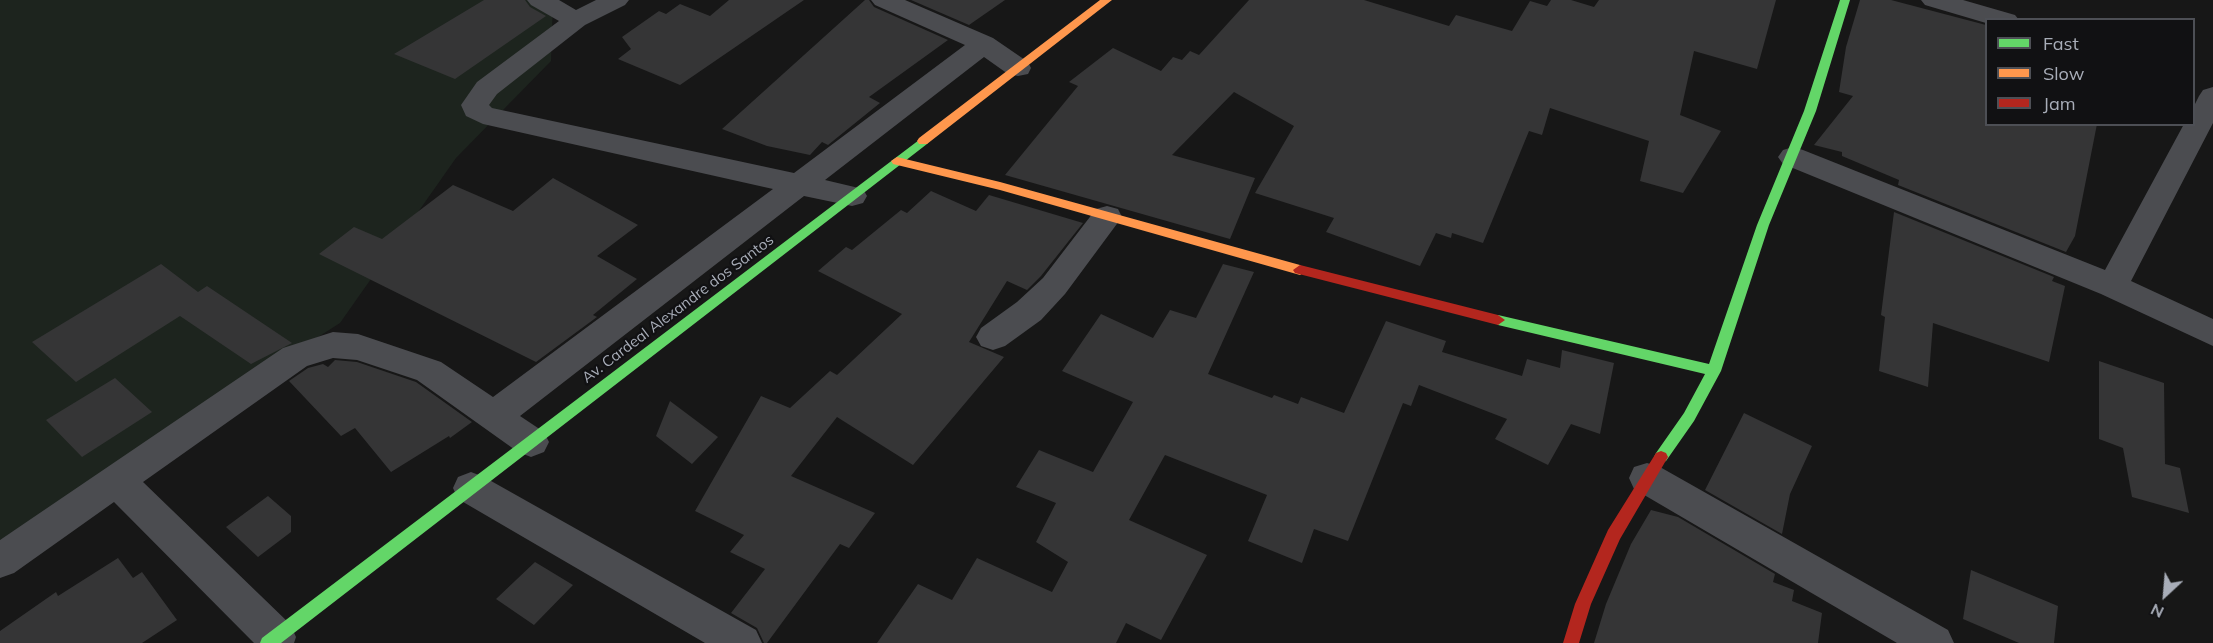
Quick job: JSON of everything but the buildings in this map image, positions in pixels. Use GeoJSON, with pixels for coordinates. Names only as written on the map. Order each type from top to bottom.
{"type":"FeatureCollection","features":[{"type":"Feature","properties":{"kind":"street"},"geometry":{"type":"LineString","coordinates":[[540,0],[576,20]]}},
{"type":"Feature","properties":{"kind":"street"},"geometry":{"type":"LineString","coordinates":[[616,0],[576,20],[487,88],[475,105],[476,110],[483,115],[852,196]]}},
{"type":"Feature","properties":{"kind":"street"},"geometry":{"type":"LineString","coordinates":[[884,0],[984,44],[1018,68]]}},
{"type":"Feature","properties":{"kind":"street","name":"Av. Cardeal Alexandre dos Santos"},"geometry":{"type":"LineString","coordinates":[[272,640],[1107,0]]}},
{"type":"Feature","properties":{"kind":"street"},"geometry":{"type":"LineString","coordinates":[[1571,643],[1583,604],[1614,535],[1647,478],[1689,417],[1714,371],[1763,225],[1793,157],[1810,111],[1845,0]]}},
{"type":"Feature","properties":{"kind":"street"},"geometry":{"type":"LineString","coordinates":[[1934,0],[1999,18]]}},
{"type":"Feature","properties":{"kind":"street"},"geometry":{"type":"LineString","coordinates":[[495,416],[984,44]]}},
{"type":"Feature","properties":{"kind":"street"},"geometry":{"type":"LineString","coordinates":[[2195,78],[2213,84]]}},
{"type":"Feature","properties":{"kind":"street"},"geometry":{"type":"LineString","coordinates":[[2112,286],[2213,96]]}},
{"type":"Feature","properties":{"kind":"street"},"geometry":{"type":"LineString","coordinates":[[1793,157],[2112,286],[2213,333]]}},
{"type":"Feature","properties":{"kind":"street"},"geometry":{"type":"LineString","coordinates":[[897,161],[1000,186],[1400,297],[1714,371]]}},
{"type":"Feature","properties":{"kind":"street"},"geometry":{"type":"LineString","coordinates":[[993,337],[1029,311],[1054,286],[1107,217]]}},
{"type":"Feature","properties":{"kind":"street"},"geometry":{"type":"LineString","coordinates":[[0,561],[295,357],[333,345],[358,347],[429,371],[531,442]]}},
{"type":"Feature","properties":{"kind":"street"},"geometry":{"type":"LineString","coordinates":[[1647,478],[1935,643]]}},
{"type":"Feature","properties":{"kind":"street"},"geometry":{"type":"LineString","coordinates":[[117,481],[272,640]]}},
{"type":"Feature","properties":{"kind":"street"},"geometry":{"type":"LineString","coordinates":[[471,488],[742,643]]}},
{"type":"Feature","properties":{"kind":"shaded area"},"geometry":{"type":"Polygon","coordinates":[[[0,0],[553,0],[551,61],[456,158],[340,323],[0,540],[0,0]]]}},
{"type":"Feature","properties":{"kind":"traffic: fast"},"geometry":{"type":"LineString","coordinates":[[1661,457],[1689,417],[1714,371],[1763,225],[1810,111],[1845,0]]}},
{"type":"Feature","properties":{"kind":"traffic: fast"},"geometry":{"type":"LineString","coordinates":[[268,643],[923,141]]}},
{"type":"Feature","properties":{"kind":"traffic: fast"},"geometry":{"type":"LineString","coordinates":[[1498,320],[1714,371]]}},
{"type":"Feature","properties":{"kind":"traffic: slow"},"geometry":{"type":"LineString","coordinates":[[923,141],[1107,0]]}},
{"type":"Feature","properties":{"kind":"traffic: slow"},"geometry":{"type":"LineString","coordinates":[[897,161],[1000,186],[1300,270]]}},
{"type":"Feature","properties":{"kind":"traffic: jam"},"geometry":{"type":"LineString","coordinates":[[1300,270],[1498,320]]}},
{"type":"Feature","properties":{"kind":"traffic: jam"},"geometry":{"type":"LineString","coordinates":[[1571,643],[1583,604],[1614,535],[1661,457]]}}]}
